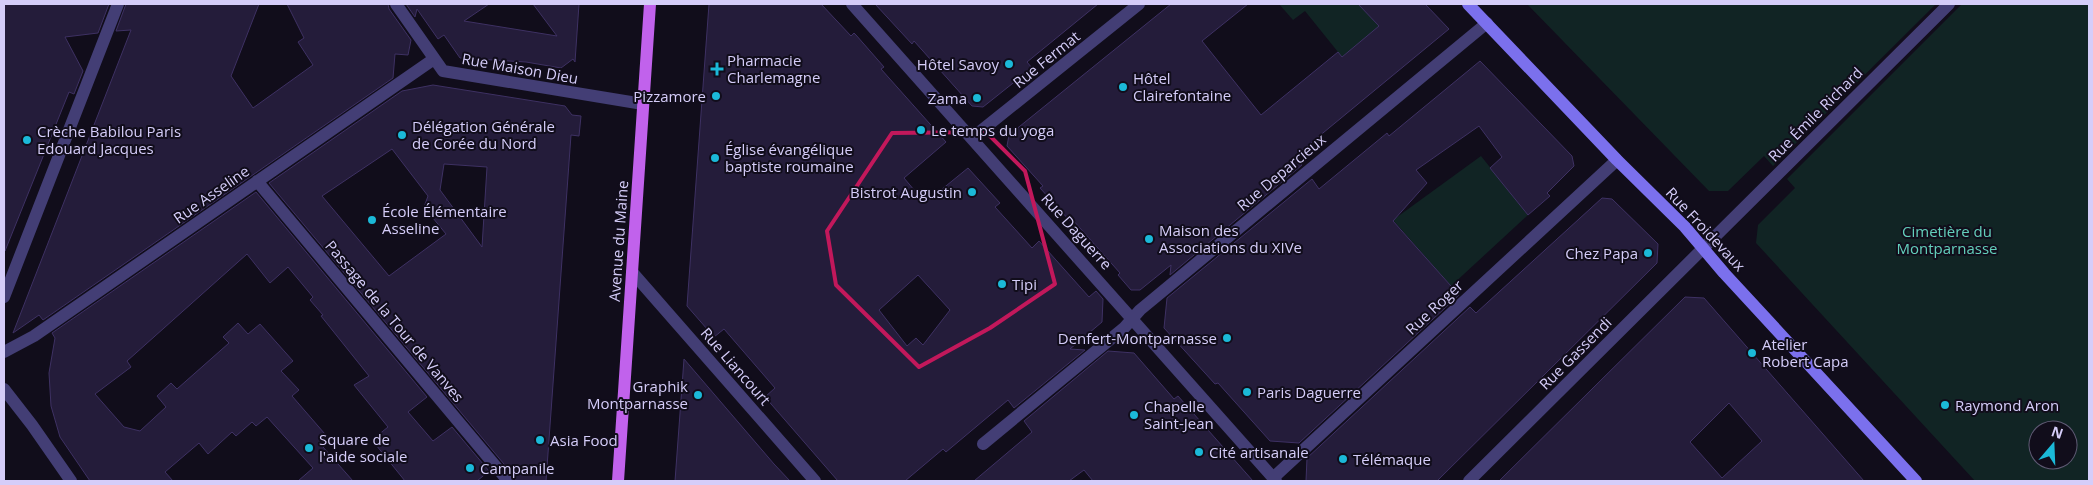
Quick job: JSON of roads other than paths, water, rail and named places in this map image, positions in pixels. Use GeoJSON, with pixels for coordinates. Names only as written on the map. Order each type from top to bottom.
{"type":"FeatureCollection","features":[{"type":"Feature","properties":{"kind":"main road","name":"Avenue du Maine"},"geometry":{"type":"LineString","coordinates":[[618,481],[650,4]]}},
{"type":"Feature","properties":{"kind":"main road","name":"Rue Froidevaux"},"geometry":{"type":"LineString","coordinates":[[1468,4],[1704,248],[1724,273],[1916,481]]}},
{"type":"Feature","properties":{"kind":"street"},"geometry":{"type":"LineString","coordinates":[[4,297],[118,4]]}},
{"type":"Feature","properties":{"kind":"street","name":"Rue Maison Dieu"},"geometry":{"type":"LineString","coordinates":[[396,4],[444,71],[643,104]]}},
{"type":"Feature","properties":{"kind":"street","name":"Rue Daguerre"},"geometry":{"type":"LineString","coordinates":[[852,4],[1275,480]]}},
{"type":"Feature","properties":{"kind":"street","name":"Rue Fermat"},"geometry":{"type":"LineString","coordinates":[[972,138],[1139,4]]}},
{"type":"Feature","properties":{"kind":"street","name":"Rue Émile Richard"},"geometry":{"type":"LineString","coordinates":[[1704,248],[1949,4]]}},
{"type":"Feature","properties":{"kind":"street","name":"Rue Deparcieux"},"geometry":{"type":"LineString","coordinates":[[983,444],[1487,23]]}},
{"type":"Feature","properties":{"kind":"street","name":"Rue Asseline"},"geometry":{"type":"LineString","coordinates":[[4,352],[34,336],[434,59]]}},
{"type":"Feature","properties":{"kind":"street","name":"Rue Roger"},"geometry":{"type":"LineString","coordinates":[[1275,480],[1617,160]]}},
{"type":"Feature","properties":{"kind":"street","name":"Passage de la Tour de Vanves"},"geometry":{"type":"LineString","coordinates":[[257,181],[508,481]]}},
{"type":"Feature","properties":{"kind":"street","name":"Rue Gassendi"},"geometry":{"type":"LineString","coordinates":[[1469,481],[1704,248]]}},
{"type":"Feature","properties":{"kind":"street","name":"Rue Liancourt"},"geometry":{"type":"LineString","coordinates":[[632,272],[815,481]]}},
{"type":"Feature","properties":{"kind":"street"},"geometry":{"type":"LineString","coordinates":[[4,389],[71,481]]}},
{"type":"Feature","properties":{"kind":"place","name":"Hôtel Savoy"},"geometry":{"type":"Point","coordinates":[1009,64]}},
{"type":"Feature","properties":{"kind":"place","name":"Pharmacie Charlemagne"},"geometry":{"type":"Point","coordinates":[717,69]}},
{"type":"Feature","properties":{"kind":"place","name":"Hôtel Clairefontaine"},"geometry":{"type":"Point","coordinates":[1123,87]}},
{"type":"Feature","properties":{"kind":"place","name":"Pizzamore"},"geometry":{"type":"Point","coordinates":[716,96]}},
{"type":"Feature","properties":{"kind":"place","name":"Zama"},"geometry":{"type":"Point","coordinates":[977,98]}},
{"type":"Feature","properties":{"kind":"place","name":"Le temps du yoga"},"geometry":{"type":"Point","coordinates":[921,130]}},
{"type":"Feature","properties":{"kind":"place","name":"Délégation Générale de Corée du Nord"},"geometry":{"type":"Point","coordinates":[402,135]}},
{"type":"Feature","properties":{"kind":"place","name":"Crèche Babilou Paris Edouard Jacques"},"geometry":{"type":"Point","coordinates":[27,140]}},
{"type":"Feature","properties":{"kind":"place","name":"Église évangélique baptiste roumaine"},"geometry":{"type":"Point","coordinates":[715,158]}},
{"type":"Feature","properties":{"kind":"place","name":"Bistrot Augustin"},"geometry":{"type":"Point","coordinates":[972,192]}},
{"type":"Feature","properties":{"kind":"place","name":"École Élémentaire Asseline"},"geometry":{"type":"Point","coordinates":[372,220]}},
{"type":"Feature","properties":{"kind":"place","name":"Maison des Associations du XIVe"},"geometry":{"type":"Point","coordinates":[1149,239]}},
{"type":"Feature","properties":{"kind":"place","name":"Chez Papa"},"geometry":{"type":"Point","coordinates":[1648,253]}},
{"type":"Feature","properties":{"kind":"place","name":"Tipi"},"geometry":{"type":"Point","coordinates":[1002,284]}},
{"type":"Feature","properties":{"kind":"place","name":"Denfert-Montparnasse"},"geometry":{"type":"Point","coordinates":[1227,338]}},
{"type":"Feature","properties":{"kind":"place","name":"Atelier Robert Capa"},"geometry":{"type":"Point","coordinates":[1752,353]}},
{"type":"Feature","properties":{"kind":"place","name":"Paris Daguerre"},"geometry":{"type":"Point","coordinates":[1247,392]}},
{"type":"Feature","properties":{"kind":"place","name":"Graphik Montparnasse"},"geometry":{"type":"Point","coordinates":[698,395]}},
{"type":"Feature","properties":{"kind":"place","name":"Raymond Aron"},"geometry":{"type":"Point","coordinates":[1945,405]}},
{"type":"Feature","properties":{"kind":"place","name":"Chapelle Saint-Jean"},"geometry":{"type":"Point","coordinates":[1134,415]}},
{"type":"Feature","properties":{"kind":"place","name":"Asia Food"},"geometry":{"type":"Point","coordinates":[540,440]}},
{"type":"Feature","properties":{"kind":"place","name":"Square de l'aide sociale"},"geometry":{"type":"Point","coordinates":[309,448]}},
{"type":"Feature","properties":{"kind":"place","name":"Cité artisanale"},"geometry":{"type":"Point","coordinates":[1199,452]}},
{"type":"Feature","properties":{"kind":"place","name":"Télémaque"},"geometry":{"type":"Point","coordinates":[1343,459]}},
{"type":"Feature","properties":{"kind":"place","name":"Campanile"},"geometry":{"type":"Point","coordinates":[470,468]}},
{"type":"Feature","properties":{"kind":"park label","name":"Cimetière du Montparnasse"},"geometry":{"type":"Point","coordinates":[1947,240]}}]}
